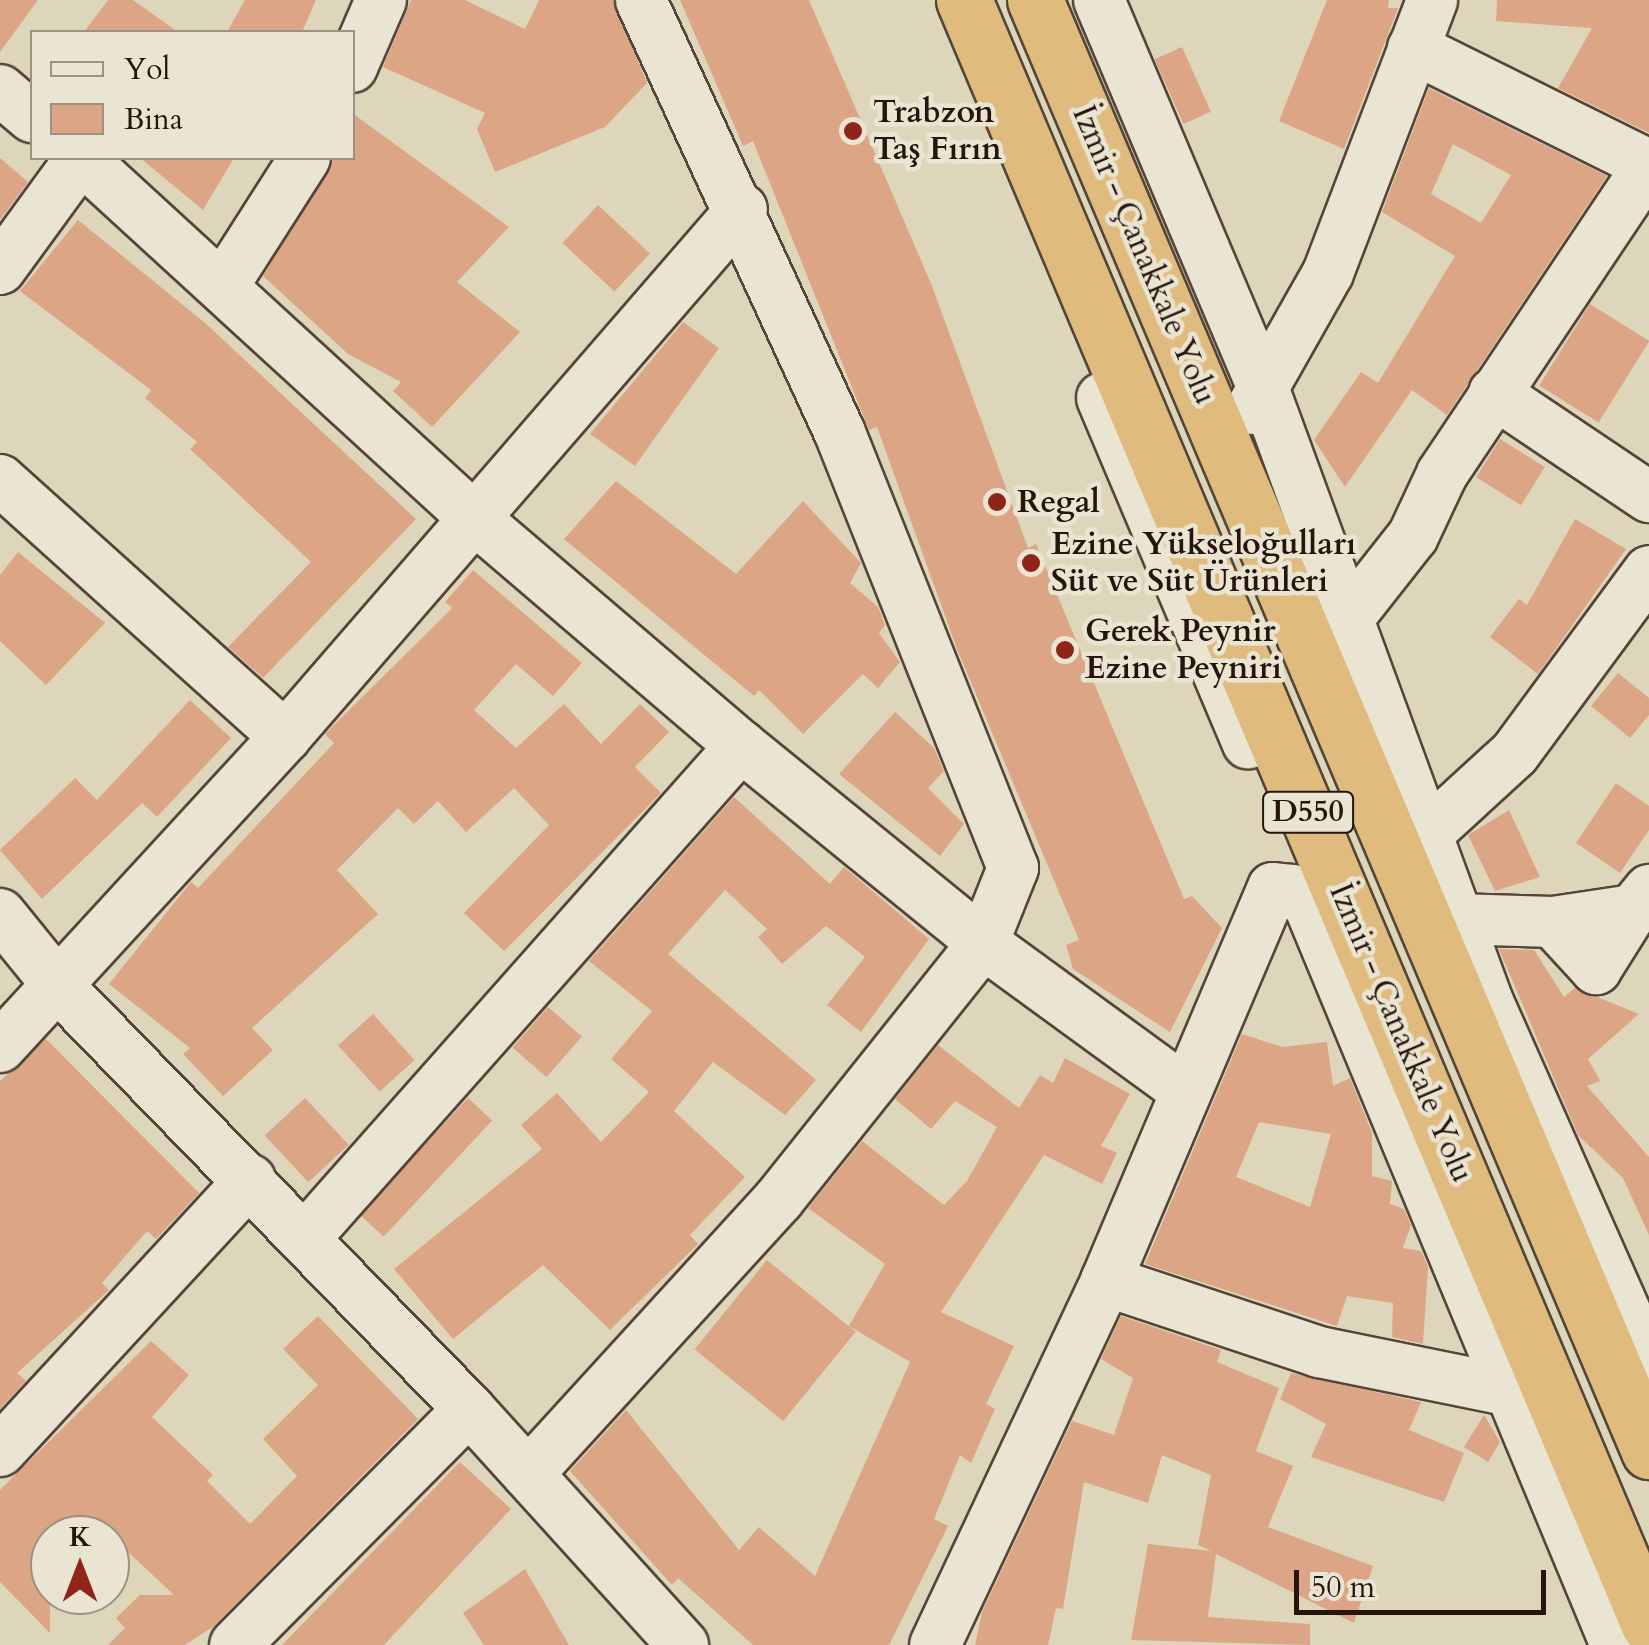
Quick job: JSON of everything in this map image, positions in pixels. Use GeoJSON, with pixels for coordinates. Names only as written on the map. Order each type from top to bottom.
{"type":"FeatureCollection","features":[{"type":"Feature","properties":{"kind":"highway","name":"İzmir - Çanakkale Yolu"},"geometry":{"type":"LineString","coordinates":[[964,0],[1309,849],[1649,1625]]}},
{"type":"Feature","properties":{"kind":"highway","name":"İzmir - Çanakkale Yolu"},"geometry":{"type":"LineString","coordinates":[[1035,0],[1225,446],[1328,630],[1649,1450]]}},
{"type":"Feature","properties":{"kind":"street"},"geometry":{"type":"LineString","coordinates":[[355,60],[381,0]]}},
{"type":"Feature","properties":{"kind":"street"},"geometry":{"type":"LineString","coordinates":[[528,1474],[779,1200],[983,943],[1014,868],[996,812],[742,209],[642,0]]}},
{"type":"Feature","properties":{"kind":"street"},"geometry":{"type":"LineString","coordinates":[[939,0],[1309,849],[1309,905],[1616,1645]]}},
{"type":"Feature","properties":{"kind":"street"},"geometry":{"type":"LineString","coordinates":[[1099,0],[1264,390],[1328,630]]}},
{"type":"Feature","properties":{"kind":"street"},"geometry":{"type":"LineString","coordinates":[[1225,446],[1264,390],[1328,273],[1432,0]]}},
{"type":"Feature","properties":{"kind":"street"},"geometry":{"type":"LineString","coordinates":[[1328,630],[1414,536],[1442,474],[1649,165],[1412,48]]}},
{"type":"Feature","properties":{"kind":"street"},"geometry":{"type":"LineString","coordinates":[[0,90],[30,116]]}},
{"type":"Feature","properties":{"kind":"street"},"geometry":{"type":"LineString","coordinates":[[0,269],[80,160]]}},
{"type":"Feature","properties":{"kind":"street"},"geometry":{"type":"LineString","coordinates":[[83,160],[474,518],[741,746],[983,943],[1186,1091]]}},
{"type":"Feature","properties":{"kind":"street"},"geometry":{"type":"LineString","coordinates":[[223,286],[305,160]]}},
{"type":"Feature","properties":{"kind":"street"},"geometry":{"type":"LineString","coordinates":[[0,1047],[61,988],[285,737],[742,209]]}},
{"type":"Feature","properties":{"kind":"street"},"geometry":{"type":"LineString","coordinates":[[1494,392],[1649,497]]}},
{"type":"Feature","properties":{"kind":"street"},"geometry":{"type":"LineString","coordinates":[[0,480],[285,737]]}},
{"type":"Feature","properties":{"kind":"street"},"geometry":{"type":"LineString","coordinates":[[1649,571],[1515,753],[1409,829],[1454,919],[1649,1366]]}},
{"type":"Feature","properties":{"kind":"street"},"geometry":{"type":"LineString","coordinates":[[304,1239],[741,746]]}},
{"type":"Feature","properties":{"kind":"street"},"geometry":{"type":"LineString","coordinates":[[935,1645],[1106,1282],[1273,888],[1292,890],[1309,905]]}},
{"type":"Feature","properties":{"kind":"street"},"geometry":{"type":"LineString","coordinates":[[1454,919],[1553,922],[1641,900]]}},
{"type":"Feature","properties":{"kind":"street"},"geometry":{"type":"LineString","coordinates":[[0,914],[61,988],[250,1180],[528,1474],[653,1635]]}},
{"type":"Feature","properties":{"kind":"street"},"geometry":{"type":"LineString","coordinates":[[0,1451],[250,1180]]}},
{"type":"Feature","properties":{"kind":"street"},"geometry":{"type":"LineString","coordinates":[[1106,1282],[1319,1352],[1510,1391]]}},
{"type":"Feature","properties":{"kind":"street"},"geometry":{"type":"LineString","coordinates":[[234,1645],[468,1409]]}},
{"type":"Feature","properties":{"kind":"building"},"geometry":{"type":"Polygon","coordinates":[[[0,0],[38,0],[0,52],[0,0]]]}},
{"type":"Feature","properties":{"kind":"building"},"geometry":{"type":"Polygon","coordinates":[[[108,0],[133,0],[175,30],[86,30],[108,0]]]}},
{"type":"Feature","properties":{"kind":"building"},"geometry":{"type":"Polygon","coordinates":[[[245,0],[316,0],[303,30],[228,30],[245,0]]]}},
{"type":"Feature","properties":{"kind":"building"},"geometry":{"type":"Polygon","coordinates":[[[411,0],[465,0],[525,29],[539,0],[613,0],[647,83],[605,127],[495,172],[477,129],[485,113],[383,67],[411,0]]]}},
{"type":"Feature","properties":{"kind":"building"},"geometry":{"type":"Polygon","coordinates":[[[680,0],[809,0],[932,286],[1028,548],[1036,544],[1184,899],[1192,896],[1222,928],[1170,1032],[1073,969],[1066,945],[1079,940],[957,649],[877,427],[869,430],[753,141],[743,146],[680,0]]]}},
{"type":"Feature","properties":{"kind":"building"},"geometry":{"type":"Polygon","coordinates":[[[1327,0],[1389,0],[1388,8],[1398,8],[1344,149],[1279,121],[1327,0]]]}},
{"type":"Feature","properties":{"kind":"building"},"geometry":{"type":"Polygon","coordinates":[[[1497,0],[1649,0],[1649,133],[1558,88],[1592,28],[1496,21],[1497,0]]]}},
{"type":"Feature","properties":{"kind":"building"},"geometry":{"type":"Polygon","coordinates":[[[1182,47],[1211,112],[1183,124],[1155,59],[1182,47]]]}},
{"type":"Feature","properties":{"kind":"building"},"geometry":{"type":"Polygon","coordinates":[[[1429,88],[1607,176],[1447,415],[1412,390],[1345,487],[1314,440],[1361,372],[1378,383],[1455,256],[1382,212],[1429,88]],[[1453,144],[1431,194],[1481,223],[1511,175],[1453,144]]]}},
{"type":"Feature","properties":{"kind":"building"},"geometry":{"type":"Polygon","coordinates":[[[355,115],[509,227],[457,282],[520,332],[432,427],[393,391],[401,382],[348,354],[263,276],[333,160],[355,160],[355,115]]]}},
{"type":"Feature","properties":{"kind":"building"},"geometry":{"type":"Polygon","coordinates":[[[0,158],[28,182],[0,220],[0,158]]]}},
{"type":"Feature","properties":{"kind":"building"},"geometry":{"type":"Polygon","coordinates":[[[142,160],[233,160],[203,210],[142,160]]]}},
{"type":"Feature","properties":{"kind":"building"},"geometry":{"type":"Polygon","coordinates":[[[598,205],[650,253],[614,291],[563,243],[598,205]]]}},
{"type":"Feature","properties":{"kind":"building"},"geometry":{"type":"Polygon","coordinates":[[[78,220],[204,322],[416,519],[263,678],[228,647],[311,562],[190,449],[197,442],[145,398],[151,390],[20,291],[78,220]]]}},
{"type":"Feature","properties":{"kind":"building"},"geometry":{"type":"Polygon","coordinates":[[[1590,304],[1649,341],[1598,423],[1539,385],[1590,304]]]}},
{"type":"Feature","properties":{"kind":"building"},"geometry":{"type":"Polygon","coordinates":[[[683,322],[719,348],[635,466],[590,434],[683,322]]]}},
{"type":"Feature","properties":{"kind":"building"},"geometry":{"type":"Polygon","coordinates":[[[1500,439],[1545,467],[1521,505],[1476,477],[1500,439]]]}},
{"type":"Feature","properties":{"kind":"building"},"geometry":{"type":"Polygon","coordinates":[[[616,481],[736,574],[803,501],[861,563],[850,583],[878,607],[885,625],[879,633],[900,662],[878,688],[863,674],[803,734],[759,690],[754,696],[564,539],[616,481]]]}},
{"type":"Feature","properties":{"kind":"building"},"geometry":{"type":"Polygon","coordinates":[[[1575,519],[1626,549],[1538,674],[1490,637],[1519,599],[1527,605],[1575,519]]]}},
{"type":"Feature","properties":{"kind":"building"},"geometry":{"type":"Polygon","coordinates":[[[18,552],[105,623],[46,685],[0,641],[0,575],[18,552]]]}},
{"type":"Feature","properties":{"kind":"building"},"geometry":{"type":"Polygon","coordinates":[[[473,570],[582,663],[553,696],[516,664],[474,710],[516,748],[564,704],[601,744],[640,704],[669,732],[635,767],[661,793],[504,951],[464,913],[549,825],[514,788],[466,832],[438,801],[414,824],[398,808],[337,870],[378,914],[252,1028],[273,1050],[223,1096],[183,1054],[190,1048],[109,984],[191,882],[198,888],[334,743],[325,734],[452,608],[445,602],[473,570]]]}},
{"type":"Feature","properties":{"kind":"building"},"geometry":{"type":"Polygon","coordinates":[[[1618,673],[1649,698],[1649,715],[1630,738],[1591,706],[1618,673]]]}},
{"type":"Feature","properties":{"kind":"building"},"geometry":{"type":"Polygon","coordinates":[[[190,700],[231,738],[157,817],[142,803],[42,899],[0,850],[75,778],[97,800],[190,700]]]}},
{"type":"Feature","properties":{"kind":"building"},"geometry":{"type":"Polygon","coordinates":[[[895,712],[934,748],[944,771],[928,788],[964,824],[940,856],[839,774],[895,712]]]}},
{"type":"Feature","properties":{"kind":"building"},"geometry":{"type":"Polygon","coordinates":[[[1616,783],[1649,806],[1649,830],[1620,873],[1576,843],[1616,783]]]}},
{"type":"Feature","properties":{"kind":"building"},"geometry":{"type":"Polygon","coordinates":[[[734,797],[830,884],[844,867],[929,939],[861,1032],[827,1005],[865,957],[826,926],[782,964],[758,937],[767,929],[725,890],[668,954],[816,1080],[785,1115],[713,1062],[674,1111],[745,1177],[690,1235],[698,1244],[610,1330],[543,1265],[453,1339],[394,1269],[542,1149],[521,1125],[557,1093],[601,1142],[649,1092],[611,1059],[652,1011],[589,961],[734,797]]]}},
{"type":"Feature","properties":{"kind":"building"},"geometry":{"type":"Polygon","coordinates":[[[1509,810],[1540,877],[1495,891],[1468,835],[1509,810]]]}},
{"type":"Feature","properties":{"kind":"building"},"geometry":{"type":"Polygon","coordinates":[[[1499,949],[1534,950],[1564,997],[1575,988],[1639,1014],[1588,1059],[1600,1081],[1587,1086],[1649,1157],[1649,1235],[1623,1178],[1578,1135],[1499,949]]]}},
{"type":"Feature","properties":{"kind":"building"},"geometry":{"type":"Polygon","coordinates":[[[548,1007],[582,1037],[547,1077],[513,1048],[548,1007]]]}},
{"type":"Feature","properties":{"kind":"building"},"geometry":{"type":"Polygon","coordinates":[[[373,1014],[414,1060],[380,1092],[338,1045],[373,1014]]]}},
{"type":"Feature","properties":{"kind":"building"},"geometry":{"type":"Polygon","coordinates":[[[1242,1034],[1282,1047],[1327,1042],[1333,1086],[1350,1078],[1372,1133],[1372,1176],[1392,1181],[1390,1204],[1404,1209],[1411,1225],[1403,1248],[1421,1251],[1428,1267],[1423,1344],[1392,1337],[1393,1303],[1347,1296],[1337,1326],[1145,1264],[1242,1034]],[[1259,1122],[1236,1177],[1310,1207],[1331,1134],[1259,1122]]]}},
{"type":"Feature","properties":{"kind":"building"},"geometry":{"type":"Polygon","coordinates":[[[46,1039],[199,1193],[156,1239],[147,1231],[102,1283],[109,1290],[17,1373],[26,1381],[0,1409],[0,1081],[46,1039]]]}},
{"type":"Feature","properties":{"kind":"building"},"geometry":{"type":"Polygon","coordinates":[[[938,1045],[1019,1108],[1040,1075],[1053,1083],[1065,1058],[1130,1094],[1101,1146],[1117,1153],[1102,1184],[1044,1155],[941,1312],[1014,1346],[986,1404],[995,1409],[971,1463],[960,1455],[934,1519],[948,1526],[889,1645],[753,1645],[678,1578],[672,1585],[570,1471],[626,1410],[739,1550],[759,1527],[815,1576],[910,1362],[849,1326],[885,1264],[808,1208],[862,1141],[944,1205],[967,1181],[997,1127],[955,1101],[931,1129],[895,1099],[938,1045]]]}},
{"type":"Feature","properties":{"kind":"building"},"geometry":{"type":"Polygon","coordinates":[[[305,1098],[349,1145],[308,1182],[265,1136],[305,1098]]]}},
{"type":"Feature","properties":{"kind":"building"},"geometry":{"type":"Polygon","coordinates":[[[468,1098],[492,1121],[384,1237],[360,1214],[468,1098]]]}},
{"type":"Feature","properties":{"kind":"building"},"geometry":{"type":"Polygon","coordinates":[[[767,1260],[856,1332],[783,1421],[695,1349],[767,1260]]]}},
{"type":"Feature","properties":{"kind":"building"},"geometry":{"type":"Polygon","coordinates":[[[318,1316],[418,1419],[214,1626],[185,1645],[108,1645],[125,1628],[116,1618],[130,1615],[130,1605],[140,1595],[174,1595],[130,1554],[130,1515],[30,1515],[30,1613],[0,1582],[0,1490],[151,1341],[189,1375],[152,1417],[213,1475],[207,1481],[250,1524],[297,1476],[263,1439],[318,1385],[283,1349],[318,1316]]]}},
{"type":"Feature","properties":{"kind":"building"},"geometry":{"type":"Polygon","coordinates":[[[1121,1316],[1221,1350],[1217,1362],[1279,1388],[1256,1451],[1293,1466],[1268,1527],[1373,1566],[1354,1623],[1216,1554],[1208,1617],[1310,1624],[1310,1645],[1131,1640],[1148,1544],[1211,1551],[1198,1545],[1211,1475],[1162,1455],[1148,1503],[1084,1482],[1063,1609],[1056,1608],[1048,1645],[975,1645],[982,1612],[1072,1421],[1114,1435],[1133,1378],[1101,1359],[1121,1316]]]}},
{"type":"Feature","properties":{"kind":"building"},"geometry":{"type":"Polygon","coordinates":[[[1291,1373],[1421,1402],[1409,1430],[1464,1453],[1444,1502],[1311,1457],[1326,1424],[1280,1399],[1291,1373]]]}},
{"type":"Feature","properties":{"kind":"building"},"geometry":{"type":"Polygon","coordinates":[[[1484,1415],[1500,1442],[1488,1462],[1464,1447],[1484,1415]]]}},
{"type":"Feature","properties":{"kind":"building"},"geometry":{"type":"Polygon","coordinates":[[[460,1462],[511,1509],[384,1645],[282,1645],[460,1462]]]}},
{"type":"Feature","properties":{"kind":"building"},"geometry":{"type":"Polygon","coordinates":[[[525,1569],[569,1645],[484,1645],[463,1613],[525,1569]]]}},
{"type":"Feature","properties":{"kind":"building"},"geometry":{"type":"Polygon","coordinates":[[[32,1615],[50,1615],[50,1633],[32,1615]]]}},
{"type":"Feature","properties":{"kind":"place","name":"Trabzon Taş Fırın"},"geometry":{"type":"Point","coordinates":[853,131]}},
{"type":"Feature","properties":{"kind":"place","name":"Regal"},"geometry":{"type":"Point","coordinates":[997,502]}},
{"type":"Feature","properties":{"kind":"place","name":"Ezine Yükseloğulları Süt ve Süt Ürünleri"},"geometry":{"type":"Point","coordinates":[1031,563]}},
{"type":"Feature","properties":{"kind":"place","name":"Gerek Peynir Ezine Peyniri"},"geometry":{"type":"Point","coordinates":[1065,650]}}]}
